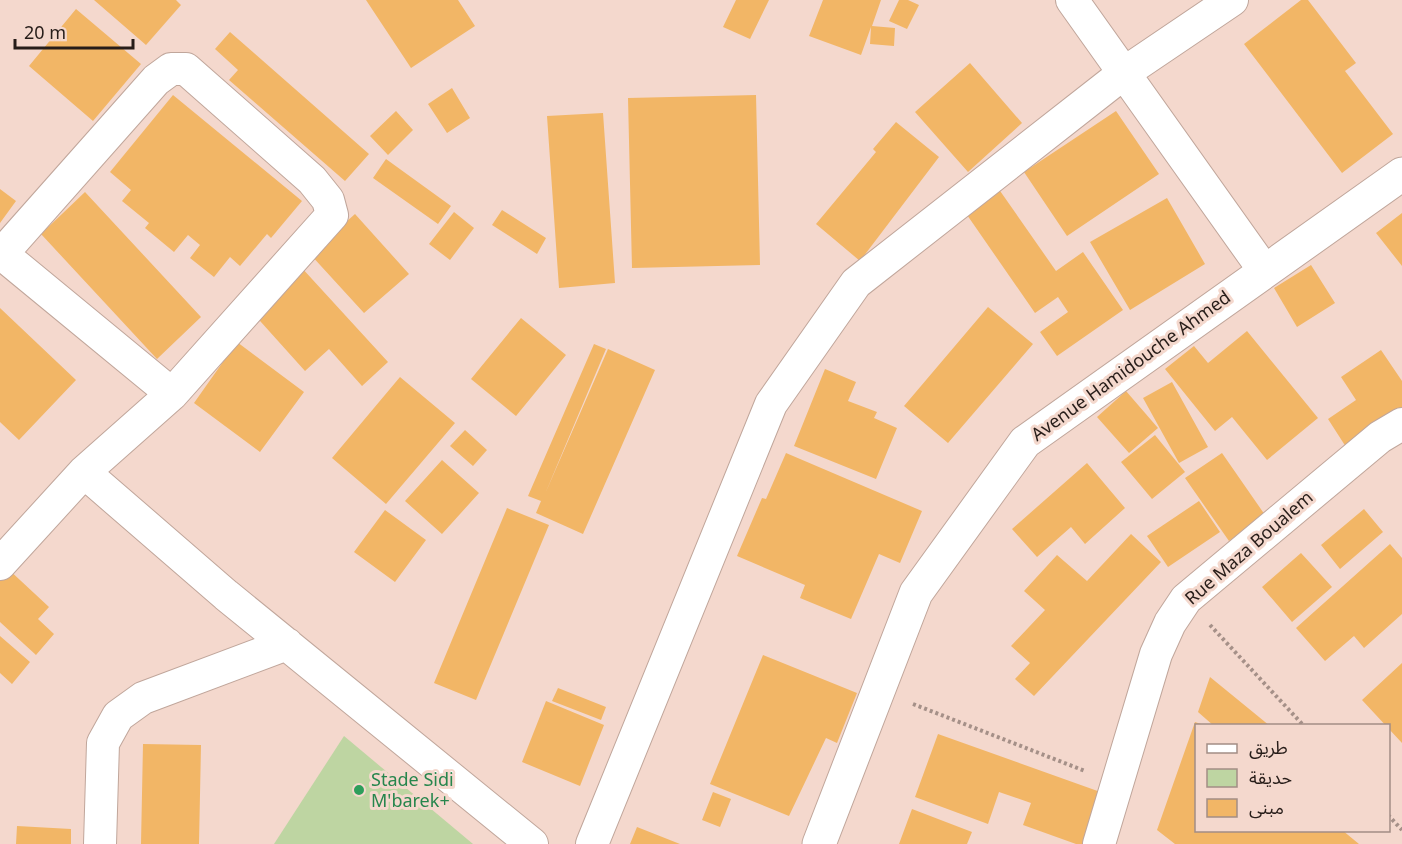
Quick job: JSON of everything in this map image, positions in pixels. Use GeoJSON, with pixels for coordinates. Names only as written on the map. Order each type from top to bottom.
{"type":"FeatureCollection","features":[{"type":"Feature","properties":{"kind":"main road","name":"Avenue Hamidouche Ahmed"},"geometry":{"type":"LineString","coordinates":[[819,844],[916,593],[1025,442],[1402,174]]}},
{"type":"Feature","properties":{"kind":"street"},"geometry":{"type":"LineString","coordinates":[[1072,0],[1264,270]]}},
{"type":"Feature","properties":{"kind":"street"},"geometry":{"type":"LineString","coordinates":[[592,844],[771,404],[856,283],[1124,73],[1232,0]]}},
{"type":"Feature","properties":{"kind":"street"},"geometry":{"type":"LineString","coordinates":[[0,564],[84,472],[172,394],[332,215],[328,200],[312,180],[186,69],[171,69],[156,80],[1,255],[172,394]]}},
{"type":"Feature","properties":{"kind":"street","name":"Rue Maza Boualem"},"geometry":{"type":"LineString","coordinates":[[1099,844],[1156,654],[1170,623],[1186,599],[1380,437],[1402,424]]}},
{"type":"Feature","properties":{"kind":"street"},"geometry":{"type":"LineString","coordinates":[[84,472],[287,644],[532,844]]}},
{"type":"Feature","properties":{"kind":"street"},"geometry":{"type":"LineString","coordinates":[[100,844],[103,743],[118,716],[143,698],[287,644]]}},
{"type":"Feature","properties":{"kind":"path"},"geometry":{"type":"LineString","coordinates":[[1186,599],[1302,724]]}},
{"type":"Feature","properties":{"kind":"path"},"geometry":{"type":"LineString","coordinates":[[879,691],[1116,783]]}},
{"type":"Feature","properties":{"kind":"path"},"geometry":{"type":"LineString","coordinates":[[1390,816],[1402,830]]}},
{"type":"Feature","properties":{"kind":"green space","name":"Stade Sidi M'barek+"},"geometry":{"type":"Polygon","coordinates":[[[344,736],[473,844],[274,844],[344,736]]]}},
{"type":"Feature","properties":{"kind":"building"},"geometry":{"type":"Polygon","coordinates":[[[94,0],[176,0],[181,5],[146,45],[94,0]]]}},
{"type":"Feature","properties":{"kind":"building"},"geometry":{"type":"Polygon","coordinates":[[[366,0],[458,0],[475,26],[411,68],[366,0]]]}},
{"type":"Feature","properties":{"kind":"building"},"geometry":{"type":"Polygon","coordinates":[[[736,0],[769,0],[750,39],[723,27],[736,0]]]}},
{"type":"Feature","properties":{"kind":"building"},"geometry":{"type":"Polygon","coordinates":[[[823,0],[881,0],[872,26],[895,28],[894,46],[870,44],[871,27],[861,55],[809,36],[823,0]]]}},
{"type":"Feature","properties":{"kind":"building"},"geometry":{"type":"Polygon","coordinates":[[[899,0],[908,0],[919,5],[907,29],[889,21],[899,0]]]}},
{"type":"Feature","properties":{"kind":"building"},"geometry":{"type":"Polygon","coordinates":[[[1301,0],[1308,0],[1356,63],[1345,71],[1393,134],[1342,173],[1244,44],[1301,0]]]}},
{"type":"Feature","properties":{"kind":"building"},"geometry":{"type":"Polygon","coordinates":[[[76,9],[141,64],[93,121],[29,66],[76,9]]]}},
{"type":"Feature","properties":{"kind":"building"},"geometry":{"type":"Polygon","coordinates":[[[230,32],[369,154],[345,181],[229,80],[238,70],[215,49],[230,32]]]}},
{"type":"Feature","properties":{"kind":"building"},"geometry":{"type":"Polygon","coordinates":[[[970,63],[1022,123],[968,172],[915,112],[970,63]]]}},
{"type":"Feature","properties":{"kind":"building"},"geometry":{"type":"Polygon","coordinates":[[[452,88],[470,118],[447,133],[428,104],[452,88]]]}},
{"type":"Feature","properties":{"kind":"building"},"geometry":{"type":"Polygon","coordinates":[[[173,95],[302,201],[271,238],[267,234],[240,266],[230,257],[214,277],[190,258],[200,245],[188,235],[174,252],[145,228],[149,223],[122,201],[131,190],[110,172],[173,95]]]}},
{"type":"Feature","properties":{"kind":"building"},"geometry":{"type":"Polygon","coordinates":[[[756,95],[760,265],[632,268],[628,98],[756,95]]]}},
{"type":"Feature","properties":{"kind":"building"},"geometry":{"type":"Polygon","coordinates":[[[396,111],[413,130],[388,155],[370,136],[396,111]]]}},
{"type":"Feature","properties":{"kind":"building"},"geometry":{"type":"Polygon","coordinates":[[[1116,111],[1159,174],[1067,236],[1024,172],[1116,111]]]}},
{"type":"Feature","properties":{"kind":"building"},"geometry":{"type":"Polygon","coordinates":[[[603,113],[615,283],[559,288],[547,116],[603,113]]]}},
{"type":"Feature","properties":{"kind":"building"},"geometry":{"type":"Polygon","coordinates":[[[896,122],[939,157],[860,261],[816,224],[876,152],[873,149],[896,122]]]}},
{"type":"Feature","properties":{"kind":"building"},"geometry":{"type":"Polygon","coordinates":[[[386,159],[451,206],[438,224],[373,178],[386,159]]]}},
{"type":"Feature","properties":{"kind":"building"},"geometry":{"type":"Polygon","coordinates":[[[998,188],[1056,271],[1083,252],[1123,310],[1057,356],[1040,332],[1068,312],[1058,297],[1035,313],[965,212],[998,188]]]}},
{"type":"Feature","properties":{"kind":"building"},"geometry":{"type":"Polygon","coordinates":[[[0,189],[16,201],[0,223],[0,189]]]}},
{"type":"Feature","properties":{"kind":"building"},"geometry":{"type":"Polygon","coordinates":[[[85,192],[201,317],[157,359],[41,234],[85,192]]]}},
{"type":"Feature","properties":{"kind":"building"},"geometry":{"type":"Polygon","coordinates":[[[1167,198],[1205,264],[1130,310],[1090,242],[1167,198]]]}},
{"type":"Feature","properties":{"kind":"building"},"geometry":{"type":"Polygon","coordinates":[[[502,210],[546,238],[537,254],[492,225],[502,210]]]}},
{"type":"Feature","properties":{"kind":"building"},"geometry":{"type":"Polygon","coordinates":[[[454,212],[474,228],[450,260],[429,244],[454,212]]]}},
{"type":"Feature","properties":{"kind":"building"},"geometry":{"type":"Polygon","coordinates":[[[1402,213],[1402,266],[1376,233],[1402,213]]]}},
{"type":"Feature","properties":{"kind":"building"},"geometry":{"type":"Polygon","coordinates":[[[355,214],[409,274],[364,313],[310,254],[355,214]]]}},
{"type":"Feature","properties":{"kind":"building"},"geometry":{"type":"Polygon","coordinates":[[[1311,265],[1335,303],[1297,327],[1274,288],[1311,265]]]}},
{"type":"Feature","properties":{"kind":"building"},"geometry":{"type":"Polygon","coordinates":[[[301,267],[388,362],[362,386],[329,349],[305,371],[252,312],[301,267]]]}},
{"type":"Feature","properties":{"kind":"building"},"geometry":{"type":"Polygon","coordinates":[[[988,307],[1033,344],[948,443],[904,406],[988,307]]]}},
{"type":"Feature","properties":{"kind":"building"},"geometry":{"type":"Polygon","coordinates":[[[0,308],[76,380],[19,440],[0,422],[0,308]]]}},
{"type":"Feature","properties":{"kind":"building"},"geometry":{"type":"Polygon","coordinates":[[[521,318],[566,355],[516,416],[471,379],[521,318]]]}},
{"type":"Feature","properties":{"kind":"building"},"geometry":{"type":"Polygon","coordinates":[[[1247,331],[1318,418],[1267,460],[1232,417],[1215,431],[1165,369],[1194,346],[1208,363],[1247,331]]]}},
{"type":"Feature","properties":{"kind":"building"},"geometry":{"type":"Polygon","coordinates":[[[237,342],[304,392],[260,452],[194,403],[237,342]]]}},
{"type":"Feature","properties":{"kind":"building"},"geometry":{"type":"Polygon","coordinates":[[[594,344],[606,349],[545,494],[608,349],[655,370],[583,534],[536,513],[541,501],[528,496],[594,344]]]}},
{"type":"Feature","properties":{"kind":"building"},"geometry":{"type":"Polygon","coordinates":[[[1381,350],[1402,381],[1402,408],[1346,447],[1328,419],[1356,400],[1341,377],[1381,350]]]}},
{"type":"Feature","properties":{"kind":"building"},"geometry":{"type":"Polygon","coordinates":[[[825,369],[856,382],[848,401],[877,412],[874,418],[897,428],[876,479],[794,446],[825,369]]]}},
{"type":"Feature","properties":{"kind":"building"},"geometry":{"type":"Polygon","coordinates":[[[400,377],[455,423],[386,504],[332,458],[400,377]]]}},
{"type":"Feature","properties":{"kind":"building"},"geometry":{"type":"Polygon","coordinates":[[[1172,382],[1208,447],[1179,463],[1143,398],[1172,382]]]}},
{"type":"Feature","properties":{"kind":"building"},"geometry":{"type":"Polygon","coordinates":[[[1126,391],[1158,428],[1129,453],[1097,417],[1126,391]]]}},
{"type":"Feature","properties":{"kind":"building"},"geometry":{"type":"Polygon","coordinates":[[[465,430],[487,450],[473,466],[450,446],[465,430]]]}},
{"type":"Feature","properties":{"kind":"building"},"geometry":{"type":"Polygon","coordinates":[[[1155,435],[1185,472],[1152,499],[1121,462],[1155,435]]]}},
{"type":"Feature","properties":{"kind":"building"},"geometry":{"type":"Polygon","coordinates":[[[786,453],[922,511],[900,563],[879,554],[851,619],[800,598],[805,585],[737,556],[762,498],[766,499],[786,453]]]}},
{"type":"Feature","properties":{"kind":"building"},"geometry":{"type":"Polygon","coordinates":[[[1222,453],[1265,515],[1229,541],[1185,478],[1222,453]]]}},
{"type":"Feature","properties":{"kind":"building"},"geometry":{"type":"Polygon","coordinates":[[[442,460],[479,493],[442,534],[405,501],[442,460]]]}},
{"type":"Feature","properties":{"kind":"building"},"geometry":{"type":"Polygon","coordinates":[[[1087,463],[1125,508],[1085,544],[1071,527],[1037,557],[1012,529],[1087,463]]]}},
{"type":"Feature","properties":{"kind":"building"},"geometry":{"type":"Polygon","coordinates":[[[1199,501],[1220,532],[1168,567],[1147,536],[1199,501]]]}},
{"type":"Feature","properties":{"kind":"building"},"geometry":{"type":"Polygon","coordinates":[[[507,508],[549,525],[476,700],[434,683],[507,508]]]}},
{"type":"Feature","properties":{"kind":"building"},"geometry":{"type":"Polygon","coordinates":[[[1364,509],[1383,532],[1340,569],[1321,545],[1364,509]]]}},
{"type":"Feature","properties":{"kind":"building"},"geometry":{"type":"Polygon","coordinates":[[[385,510],[426,540],[395,582],[354,552],[385,510]]]}},
{"type":"Feature","properties":{"kind":"building"},"geometry":{"type":"Polygon","coordinates":[[[1131,534],[1161,562],[1034,696],[1015,679],[1030,663],[1011,646],[1045,610],[1024,591],[1057,555],[1087,581],[1131,534]]]}},
{"type":"Feature","properties":{"kind":"building"},"geometry":{"type":"Polygon","coordinates":[[[1390,544],[1402,558],[1402,614],[1364,648],[1354,636],[1325,661],[1296,628],[1390,544]]]}},
{"type":"Feature","properties":{"kind":"building"},"geometry":{"type":"Polygon","coordinates":[[[1301,553],[1332,587],[1292,622],[1262,587],[1301,553]]]}},
{"type":"Feature","properties":{"kind":"building"},"geometry":{"type":"Polygon","coordinates":[[[6,567],[49,607],[38,619],[54,634],[36,655],[0,622],[0,573],[6,567]]]}},
{"type":"Feature","properties":{"kind":"building"},"geometry":{"type":"Polygon","coordinates":[[[0,636],[30,662],[12,684],[0,673],[0,636]]]}},
{"type":"Feature","properties":{"kind":"building"},"geometry":{"type":"Polygon","coordinates":[[[763,655],[857,693],[837,743],[826,738],[789,816],[710,784],[763,655]]]}},
{"type":"Feature","properties":{"kind":"building"},"geometry":{"type":"Polygon","coordinates":[[[1402,663],[1402,743],[1390,730],[1390,724],[1384,724],[1362,700],[1402,663]]]}},
{"type":"Feature","properties":{"kind":"building"},"geometry":{"type":"Polygon","coordinates":[[[1210,677],[1268,724],[1212,724],[1198,712],[1210,677]]]}},
{"type":"Feature","properties":{"kind":"building"},"geometry":{"type":"Polygon","coordinates":[[[558,688],[606,707],[601,720],[552,701],[558,688]]]}},
{"type":"Feature","properties":{"kind":"building"},"geometry":{"type":"Polygon","coordinates":[[[546,701],[604,725],[580,786],[522,762],[546,701]]]}},
{"type":"Feature","properties":{"kind":"building"},"geometry":{"type":"Polygon","coordinates":[[[1195,722],[1201,724],[1195,724],[1195,832],[1344,832],[1359,844],[1175,844],[1157,830],[1195,722]]]}},
{"type":"Feature","properties":{"kind":"building"},"geometry":{"type":"Polygon","coordinates":[[[938,734],[1106,794],[1088,844],[1076,844],[1023,825],[1031,803],[999,792],[988,824],[915,797],[938,734]]]}},
{"type":"Feature","properties":{"kind":"building"},"geometry":{"type":"Polygon","coordinates":[[[143,744],[201,745],[199,844],[141,844],[143,744]]]}},
{"type":"Feature","properties":{"kind":"building"},"geometry":{"type":"Polygon","coordinates":[[[713,792],[731,799],[720,827],[702,820],[713,792]]]}},
{"type":"Feature","properties":{"kind":"building"},"geometry":{"type":"Polygon","coordinates":[[[912,809],[972,832],[967,844],[899,844],[912,809]]]}},
{"type":"Feature","properties":{"kind":"building"},"geometry":{"type":"Polygon","coordinates":[[[17,826],[71,829],[71,844],[16,844],[17,826]]]}},
{"type":"Feature","properties":{"kind":"building"},"geometry":{"type":"Polygon","coordinates":[[[637,827],[680,844],[630,844],[637,827]]]}},
{"type":"Feature","properties":{"kind":"place","name":"Stade Sidi M'barek+"},"geometry":{"type":"Point","coordinates":[359,790]}}]}
